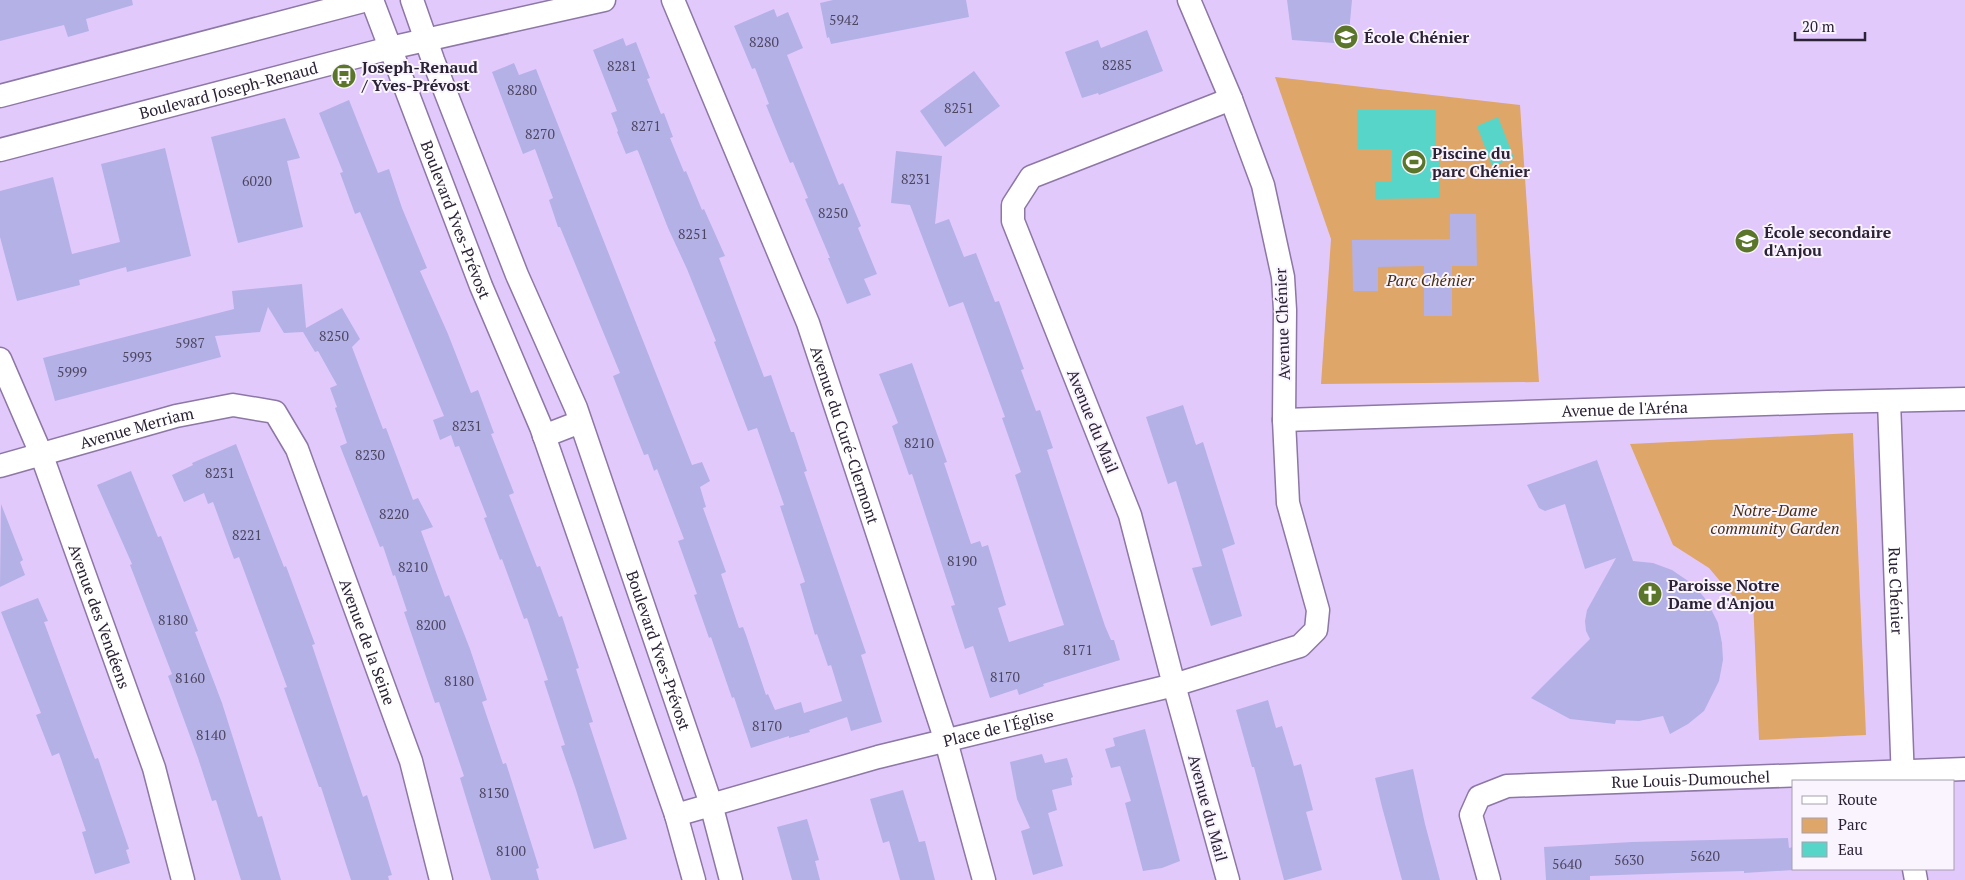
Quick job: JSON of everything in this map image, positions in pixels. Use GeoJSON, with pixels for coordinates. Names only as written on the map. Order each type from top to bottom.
{"type":"FeatureCollection","features":[{"type":"Feature","properties":{"kind":"street"},"geometry":{"type":"LineString","coordinates":[[0,96],[367,0]]}},
{"type":"Feature","properties":{"kind":"street","name":"Boulevard Yves-Prévost"},"geometry":{"type":"LineString","coordinates":[[372,0],[478,277],[544,436],[676,815],[694,880]]}},
{"type":"Feature","properties":{"kind":"street","name":"Boulevard Yves-Prévost"},"geometry":{"type":"LineString","coordinates":[[412,0],[425,40],[517,275],[580,422],[711,804],[731,880]]}},
{"type":"Feature","properties":{"kind":"street","name":"Boulevard Joseph-Renaud"},"geometry":{"type":"LineString","coordinates":[[0,150],[390,48],[604,0]]}},
{"type":"Feature","properties":{"kind":"street","name":"Avenue du Curé-Clermont"},"geometry":{"type":"LineString","coordinates":[[673,0],[808,324],[946,741],[984,880]]}},
{"type":"Feature","properties":{"kind":"street","name":"Avenue Chénier"},"geometry":{"type":"LineString","coordinates":[[1189,0],[1232,99],[1263,185],[1283,277],[1285,310],[1284,420],[1288,504],[1318,610],[1316,630]]}},
{"type":"Feature","properties":{"kind":"street","name":"Avenue du Mail"},"geometry":{"type":"LineString","coordinates":[[1228,880],[1174,685],[1130,515],[1013,221],[1013,205],[1031,177],[1232,99]]}},
{"type":"Feature","properties":{"kind":"street","name":"Avenue des Vendéens"},"geometry":{"type":"LineString","coordinates":[[0,359],[42,456],[154,768],[183,880]]}},
{"type":"Feature","properties":{"kind":"street","name":"Avenue de l'Aréna"},"geometry":{"type":"LineString","coordinates":[[1284,420],[1818,402],[1965,399]]}},
{"type":"Feature","properties":{"kind":"street","name":"Rue Chénier"},"geometry":{"type":"LineString","coordinates":[[1889,401],[1902,777]]}},
{"type":"Feature","properties":{"kind":"street","name":"Avenue Merriam"},"geometry":{"type":"LineString","coordinates":[[0,466],[42,456],[176,416],[233,405],[276,412]]}},
{"type":"Feature","properties":{"kind":"street","name":"Avenue de la Seine"},"geometry":{"type":"LineString","coordinates":[[276,412],[297,449],[411,761],[441,880]]}},
{"type":"Feature","properties":{"kind":"street"},"geometry":{"type":"LineString","coordinates":[[544,436],[580,422]]}},
{"type":"Feature","properties":{"kind":"street","name":"Place de l'Église"},"geometry":{"type":"LineString","coordinates":[[676,815],[878,756],[1174,685],[1300,646],[1316,630]]}},
{"type":"Feature","properties":{"kind":"street","name":"Rue Louis-Dumouchel"},"geometry":{"type":"LineString","coordinates":[[1489,880],[1471,815],[1479,797],[1507,786],[1902,777],[1965,769]]}},
{"type":"Feature","properties":{"kind":"green space","name":"Parc Chénier"},"geometry":{"type":"Polygon","coordinates":[[[1275,77],[1520,105],[1539,382],[1321,384],[1331,239],[1275,77]]]}},
{"type":"Feature","properties":{"kind":"green space","name":"Notre-Dame community Garden"},"geometry":{"type":"Polygon","coordinates":[[[1853,433],[1866,735],[1759,740],[1753,600],[1736,600],[1709,568],[1673,545],[1630,444],[1853,433]]]}},
{"type":"Feature","properties":{"kind":"water"},"geometry":{"type":"Polygon","coordinates":[[[1357,110],[1436,110],[1436,160],[1440,160],[1440,198],[1375,199],[1375,182],[1392,181],[1392,149],[1358,149],[1357,110]]]}},
{"type":"Feature","properties":{"kind":"water"},"geometry":{"type":"Polygon","coordinates":[[[1498,117],[1514,158],[1492,166],[1477,126],[1498,117]]]}},
{"type":"Feature","properties":{"kind":"building"},"geometry":{"type":"Polygon","coordinates":[[[0,0],[132,0],[133,5],[86,19],[89,31],[68,37],[64,25],[0,41],[0,0]]]}},
{"type":"Feature","properties":{"kind":"building"},"geometry":{"type":"Polygon","coordinates":[[[833,0],[966,0],[969,17],[831,44],[829,37],[827,38],[820,3],[833,0]]]}},
{"type":"Feature","properties":{"kind":"building"},"geometry":{"type":"Polygon","coordinates":[[[1287,0],[1352,0],[1348,44],[1292,40],[1287,0]]]}},
{"type":"Feature","properties":{"kind":"building"},"geometry":{"type":"Polygon","coordinates":[[[774,9],[777,17],[788,12],[803,48],[787,55],[839,185],[843,183],[861,226],[858,228],[877,274],[864,279],[871,295],[847,304],[805,199],[808,198],[793,162],[790,163],[766,105],[769,104],[755,68],[752,69],[734,26],[774,9]]]}},
{"type":"Feature","properties":{"kind":"building"},"geometry":{"type":"Polygon","coordinates":[[[1147,30],[1163,71],[1099,95],[1098,93],[1082,98],[1065,52],[1098,40],[1101,48],[1147,30]]]}},
{"type":"Feature","properties":{"kind":"building"},"geometry":{"type":"Polygon","coordinates":[[[623,38],[626,46],[636,42],[650,78],[647,79],[661,114],[664,113],[673,137],[670,138],[684,172],[686,171],[702,210],[704,209],[725,256],[719,258],[764,377],[771,375],[791,432],[794,432],[807,471],[804,472],[866,653],[861,655],[882,722],[851,731],[847,717],[809,730],[810,732],[789,738],[789,736],[751,748],[734,697],[732,698],[694,595],[697,594],[678,541],[684,539],[657,469],[654,471],[648,454],[644,455],[613,376],[620,373],[560,227],[558,227],[549,200],[553,198],[535,149],[523,154],[492,72],[514,63],[519,75],[536,69],[692,465],[702,462],[710,481],[700,487],[706,507],[703,508],[726,572],[721,574],[739,628],[743,627],[766,695],[768,694],[775,710],[801,702],[804,713],[842,701],[831,665],[828,666],[817,634],[815,635],[800,584],[805,582],[780,506],[784,505],[757,428],[748,431],[714,342],[716,341],[638,151],[626,154],[617,132],[611,113],[617,111],[593,50],[623,38]]]}},
{"type":"Feature","properties":{"kind":"building"},"geometry":{"type":"Polygon","coordinates":[[[974,71],[1000,106],[945,147],[920,111],[974,71]]]}},
{"type":"Feature","properties":{"kind":"building"},"geometry":{"type":"Polygon","coordinates":[[[349,100],[378,173],[389,169],[402,208],[427,268],[420,271],[448,334],[471,393],[478,390],[494,433],[491,434],[514,493],[509,495],[537,567],[540,566],[559,617],[562,616],[579,668],[576,669],[593,722],[589,723],[627,839],[594,849],[561,746],[565,745],[544,681],[548,680],[527,618],[524,619],[502,559],[500,560],[484,518],[487,517],[459,446],[455,447],[451,435],[440,440],[433,420],[444,416],[360,212],[355,214],[340,173],[343,172],[319,113],[349,100]]]}},
{"type":"Feature","properties":{"kind":"building"},"geometry":{"type":"Polygon","coordinates":[[[285,118],[300,158],[287,161],[303,227],[238,243],[211,137],[285,118]]]}},
{"type":"Feature","properties":{"kind":"building"},"geometry":{"type":"Polygon","coordinates":[[[165,148],[191,256],[127,272],[126,267],[79,280],[80,285],[17,301],[0,237],[0,191],[53,177],[72,254],[120,242],[101,164],[165,148]]]}},
{"type":"Feature","properties":{"kind":"building"},"geometry":{"type":"Polygon","coordinates":[[[896,151],[942,156],[935,224],[949,219],[964,257],[976,253],[995,302],[999,301],[1024,369],[1021,370],[1036,411],[1040,410],[1053,448],[1047,450],[1105,626],[1111,640],[1114,640],[1120,660],[1043,684],[1044,686],[1019,695],[1017,689],[990,698],[973,646],[965,649],[951,606],[955,605],[912,474],[909,475],[892,426],[898,423],[879,374],[912,363],[947,462],[944,463],[971,544],[980,541],[982,547],[988,545],[1006,605],[998,608],[1009,642],[1064,625],[1015,475],[1021,472],[1002,418],[1005,417],[963,302],[949,307],[910,205],[891,203],[896,151]]]}},
{"type":"Feature","properties":{"kind":"building"},"geometry":{"type":"Polygon","coordinates":[[[1450,214],[1476,214],[1477,266],[1452,266],[1452,316],[1424,316],[1424,266],[1378,267],[1378,291],[1353,291],[1352,240],[1450,239],[1450,214]]]}},
{"type":"Feature","properties":{"kind":"building"},"geometry":{"type":"Polygon","coordinates":[[[302,284],[306,328],[342,308],[360,339],[352,347],[383,429],[386,428],[413,500],[418,498],[433,527],[421,531],[445,597],[449,595],[470,649],[487,700],[482,702],[503,764],[506,763],[539,868],[536,869],[539,880],[491,880],[460,778],[464,776],[439,702],[435,703],[404,612],[407,611],[395,575],[393,576],[383,546],[380,547],[340,446],[347,443],[330,388],[337,385],[318,351],[315,352],[303,332],[284,333],[268,307],[260,332],[215,336],[221,357],[55,401],[43,358],[234,309],[232,291],[302,284]]]}},
{"type":"Feature","properties":{"kind":"building"},"geometry":{"type":"Polygon","coordinates":[[[1183,405],[1196,445],[1203,442],[1235,544],[1222,549],[1242,616],[1211,626],[1192,568],[1202,566],[1176,481],[1168,484],[1146,417],[1183,405]]]}},
{"type":"Feature","properties":{"kind":"building"},"geometry":{"type":"Polygon","coordinates":[[[236,444],[284,567],[286,566],[315,644],[312,645],[363,797],[367,795],[392,875],[388,876],[389,880],[351,880],[321,787],[319,787],[284,688],[287,687],[239,557],[234,559],[213,502],[208,504],[204,493],[184,502],[172,475],[193,465],[192,463],[236,444]]]}},
{"type":"Feature","properties":{"kind":"building","name":"Paroisse Notre Dame d'Anjou"},"geometry":{"type":"Polygon","coordinates":[[[1597,460],[1633,561],[1653,563],[1672,570],[1694,585],[1707,601],[1718,623],[1723,660],[1719,681],[1704,711],[1688,724],[1670,734],[1663,716],[1639,721],[1616,720],[1615,724],[1570,719],[1531,698],[1590,639],[1586,631],[1587,610],[1616,558],[1585,569],[1565,504],[1545,511],[1539,508],[1527,485],[1597,460]]]}},
{"type":"Feature","properties":{"kind":"building"},"geometry":{"type":"Polygon","coordinates":[[[131,471],[158,537],[161,536],[198,631],[195,632],[222,703],[258,817],[262,816],[281,880],[241,880],[216,800],[212,801],[168,676],[172,674],[130,565],[132,564],[97,485],[131,471]]]}},
{"type":"Feature","properties":{"kind":"building"},"geometry":{"type":"Polygon","coordinates":[[[1,504],[23,560],[20,562],[25,575],[0,587],[1,504]]]}},
{"type":"Feature","properties":{"kind":"building"},"geometry":{"type":"Polygon","coordinates":[[[38,598],[48,621],[44,622],[95,759],[98,758],[129,849],[126,850],[130,863],[95,874],[82,832],[86,831],[59,753],[52,756],[36,715],[41,713],[1,612],[38,598]]]}},
{"type":"Feature","properties":{"kind":"building"},"geometry":{"type":"Polygon","coordinates":[[[1268,700],[1276,728],[1282,726],[1294,766],[1301,764],[1313,810],[1306,812],[1322,870],[1286,880],[1284,880],[1254,767],[1252,767],[1236,710],[1268,700]]]}},
{"type":"Feature","properties":{"kind":"building"},"geometry":{"type":"Polygon","coordinates":[[[1145,729],[1180,861],[1162,868],[1143,871],[1125,803],[1131,801],[1120,766],[1111,768],[1105,749],[1115,746],[1113,738],[1145,729]]]}},
{"type":"Feature","properties":{"kind":"building"},"geometry":{"type":"Polygon","coordinates":[[[1042,754],[1045,763],[1067,758],[1073,777],[1071,778],[1072,785],[1052,790],[1057,810],[1048,813],[1063,866],[1033,875],[1021,831],[1030,828],[1017,799],[1010,762],[1042,754]]]}},
{"type":"Feature","properties":{"kind":"building"},"geometry":{"type":"Polygon","coordinates":[[[1413,769],[1440,880],[1402,880],[1382,807],[1375,778],[1413,769]]]}},
{"type":"Feature","properties":{"kind":"building"},"geometry":{"type":"Polygon","coordinates":[[[903,790],[919,842],[925,841],[935,880],[900,880],[889,841],[883,843],[870,799],[903,790]]]}},
{"type":"Feature","properties":{"kind":"building"},"geometry":{"type":"Polygon","coordinates":[[[807,819],[819,860],[815,861],[820,880],[792,880],[777,827],[807,819]]]}},
{"type":"Feature","properties":{"kind":"building"},"geometry":{"type":"Polygon","coordinates":[[[1788,838],[1789,848],[1792,847],[1792,870],[1794,870],[1744,873],[1744,871],[1590,876],[1590,880],[1546,880],[1544,847],[1632,842],[1788,838]]]}},
{"type":"Feature","properties":{"kind":"place","name":"École Chénier"},"geometry":{"type":"Point","coordinates":[1346,37]}},
{"type":"Feature","properties":{"kind":"place","name":"Joseph-Renaud / Yves-Prévost"},"geometry":{"type":"Point","coordinates":[344,76]}},
{"type":"Feature","properties":{"kind":"place","name":"Piscine du parc Chénier"},"geometry":{"type":"Point","coordinates":[1414,162]}},
{"type":"Feature","properties":{"kind":"place","name":"École secondaire d'Anjou"},"geometry":{"type":"Point","coordinates":[1747,241]}},
{"type":"Feature","properties":{"kind":"place","name":"Paroisse Notre Dame d'Anjou"},"geometry":{"type":"Point","coordinates":[1650,594]}}]}
